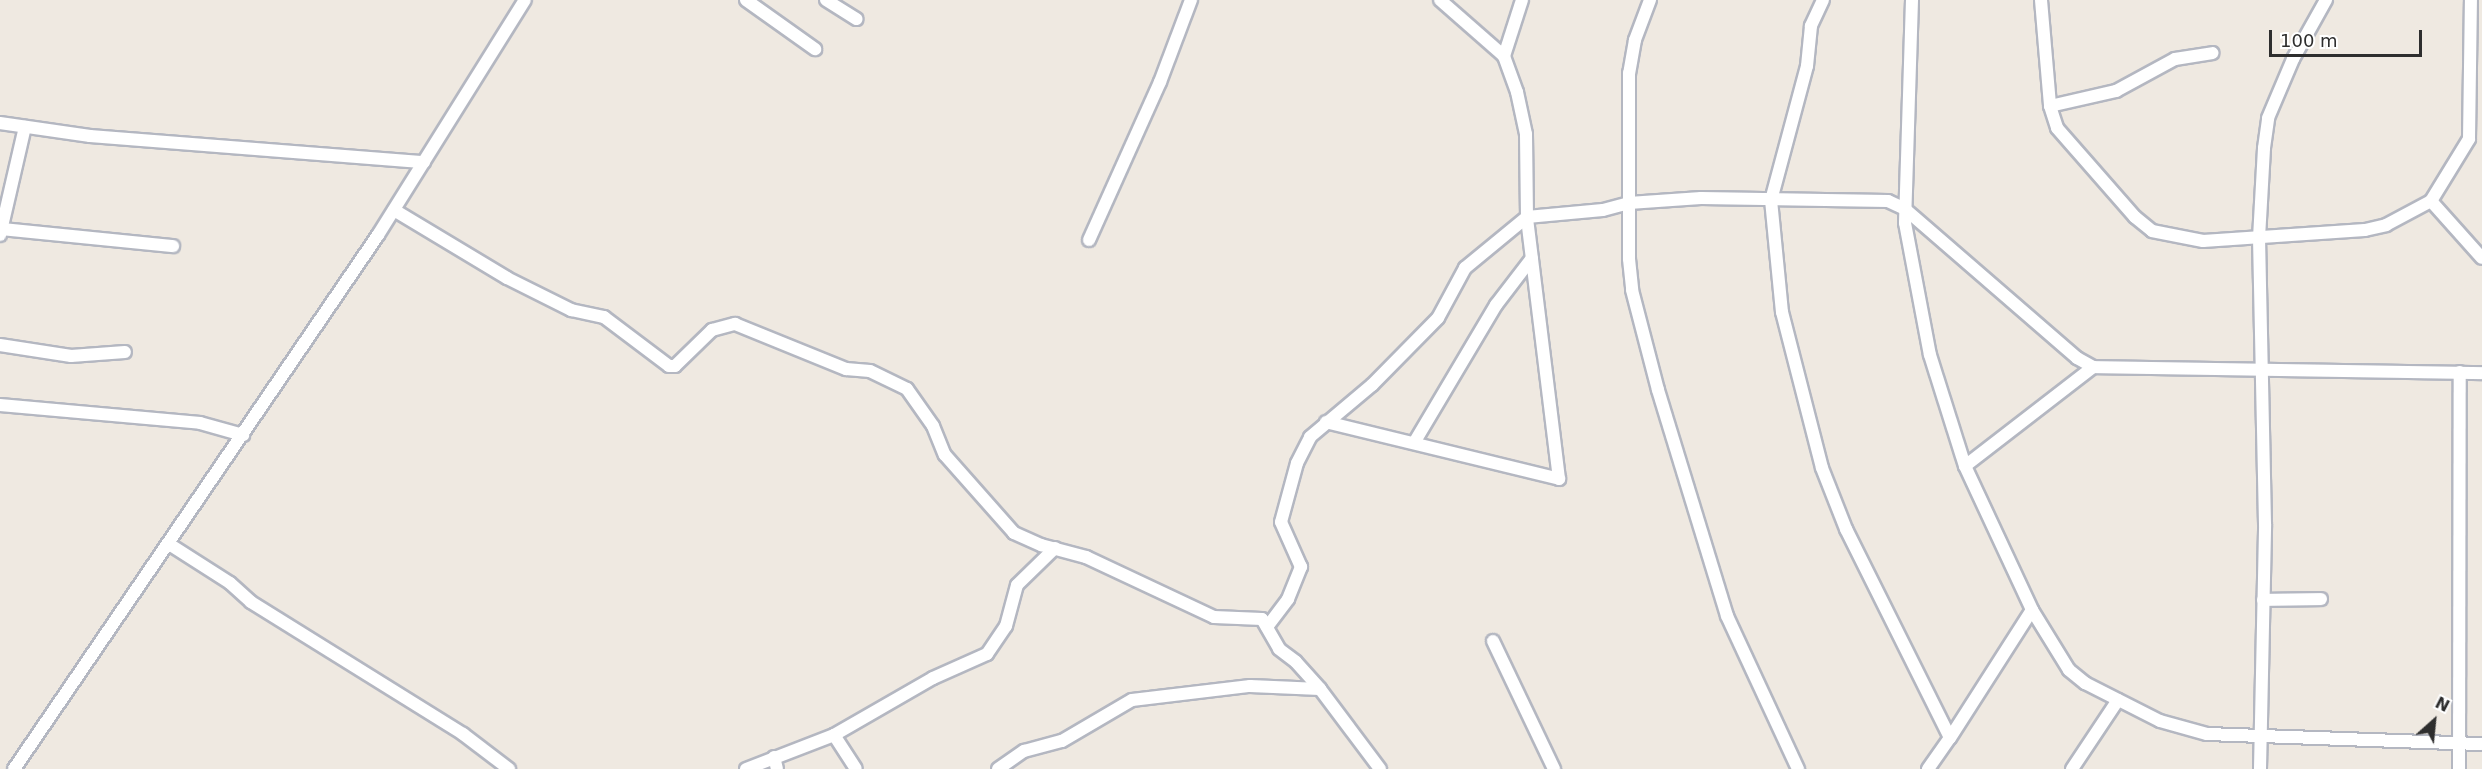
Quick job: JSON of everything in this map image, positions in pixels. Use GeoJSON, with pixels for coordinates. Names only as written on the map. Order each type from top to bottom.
{"type":"FeatureCollection","features":[{"type":"Feature","properties":{"kind":"street"},"geometry":{"type":"LineString","coordinates":[[14,769],[394,210],[525,0]]}},
{"type":"Feature","properties":{"kind":"street"},"geometry":{"type":"LineString","coordinates":[[746,0],[815,49]]}},
{"type":"Feature","properties":{"kind":"street"},"geometry":{"type":"LineString","coordinates":[[826,0],[857,19]]}},
{"type":"Feature","properties":{"kind":"street"},"geometry":{"type":"LineString","coordinates":[[1089,240],[1160,82],[1191,0]]}},
{"type":"Feature","properties":{"kind":"street"},"geometry":{"type":"LineString","coordinates":[[1326,422],[1559,479],[1527,217],[1526,134],[1517,92],[1504,56],[1440,0]]}},
{"type":"Feature","properties":{"kind":"street"},"geometry":{"type":"LineString","coordinates":[[1504,56],[1522,0]]}},
{"type":"Feature","properties":{"kind":"street"},"geometry":{"type":"LineString","coordinates":[[1650,0],[1635,40],[1629,73],[1632,290],[1701,537],[1727,616],[1798,769]]}},
{"type":"Feature","properties":{"kind":"street"},"geometry":{"type":"LineString","coordinates":[[1823,0],[1811,26],[1808,66],[1771,200],[1782,312],[1822,468],[1846,529],[1950,738]]}},
{"type":"Feature","properties":{"kind":"street"},"geometry":{"type":"LineString","coordinates":[[1912,0],[1906,237],[1930,355],[1965,466],[2032,610],[2069,670],[2118,700],[2160,721],[2207,735],[2482,744]]}},
{"type":"Feature","properties":{"kind":"street"},"geometry":{"type":"LineString","coordinates":[[2041,0],[2050,106],[2057,128],[2152,231],[2203,241],[2365,230],[2386,225],[2431,201],[2469,140],[2471,0]]}},
{"type":"Feature","properties":{"kind":"street"},"geometry":{"type":"LineString","coordinates":[[2260,769],[2263,600],[2259,238],[2268,118],[2293,59],[2326,0]]}},
{"type":"Feature","properties":{"kind":"street"},"geometry":{"type":"LineString","coordinates":[[2050,106],[2116,90],[2175,58],[2213,53]]}},
{"type":"Feature","properties":{"kind":"street"},"geometry":{"type":"LineString","coordinates":[[0,123],[90,136],[424,162]]}},
{"type":"Feature","properties":{"kind":"street"},"geometry":{"type":"LineString","coordinates":[[25,127],[1,232],[173,246]]}},
{"type":"Feature","properties":{"kind":"street"},"geometry":{"type":"LineString","coordinates":[[1267,627],[1297,583],[1301,567],[1282,532],[1283,509],[1303,449],[1326,422],[1372,385],[1438,318],[1465,268],[1527,217],[1603,210],[1629,203],[1701,198],[1888,201],[1905,209],[2077,358],[2093,367],[2482,373]]}},
{"type":"Feature","properties":{"kind":"street"},"geometry":{"type":"LineString","coordinates":[[2431,201],[2482,258]]}},
{"type":"Feature","properties":{"kind":"street"},"geometry":{"type":"LineString","coordinates":[[394,210],[507,278],[571,310],[604,317],[669,366],[675,366],[712,330],[735,324],[838,366],[870,371],[907,389],[918,404],[945,455],[976,486],[1003,523],[1027,540],[1086,557],[1214,617],[1255,616],[1267,627],[1279,649],[1296,662],[1320,689],[1380,769]]}},
{"type":"Feature","properties":{"kind":"street"},"geometry":{"type":"LineString","coordinates":[[1414,443],[1496,305],[1532,258]]}},
{"type":"Feature","properties":{"kind":"street"},"geometry":{"type":"LineString","coordinates":[[0,345],[71,356],[125,352]]}},
{"type":"Feature","properties":{"kind":"street"},"geometry":{"type":"LineString","coordinates":[[1965,466],[2093,367]]}},
{"type":"Feature","properties":{"kind":"street"},"geometry":{"type":"LineString","coordinates":[[2459,769],[2460,372]]}},
{"type":"Feature","properties":{"kind":"street"},"geometry":{"type":"LineString","coordinates":[[0,405],[200,423],[243,435]]}},
{"type":"Feature","properties":{"kind":"street"},"geometry":{"type":"LineString","coordinates":[[169,544],[230,583],[251,602],[463,734],[509,769]]}},
{"type":"Feature","properties":{"kind":"street"},"geometry":{"type":"LineString","coordinates":[[746,769],[776,763],[834,735],[933,678],[987,654],[1006,627],[1017,585],[1055,548]]}},
{"type":"Feature","properties":{"kind":"street"},"geometry":{"type":"LineString","coordinates":[[2263,600],[2321,599]]}},
{"type":"Feature","properties":{"kind":"street"},"geometry":{"type":"LineString","coordinates":[[1931,768],[2032,610]]}},
{"type":"Feature","properties":{"kind":"street"},"geometry":{"type":"LineString","coordinates":[[1493,641],[1554,769]]}},
{"type":"Feature","properties":{"kind":"street"},"geometry":{"type":"LineString","coordinates":[[998,769],[1024,751],[1062,741],[1132,700],[1250,686],[1320,689]]}},
{"type":"Feature","properties":{"kind":"street"},"geometry":{"type":"LineString","coordinates":[[2072,769],[2118,700]]}},
{"type":"Feature","properties":{"kind":"street"},"geometry":{"type":"LineString","coordinates":[[834,735],[856,769]]}}]}
